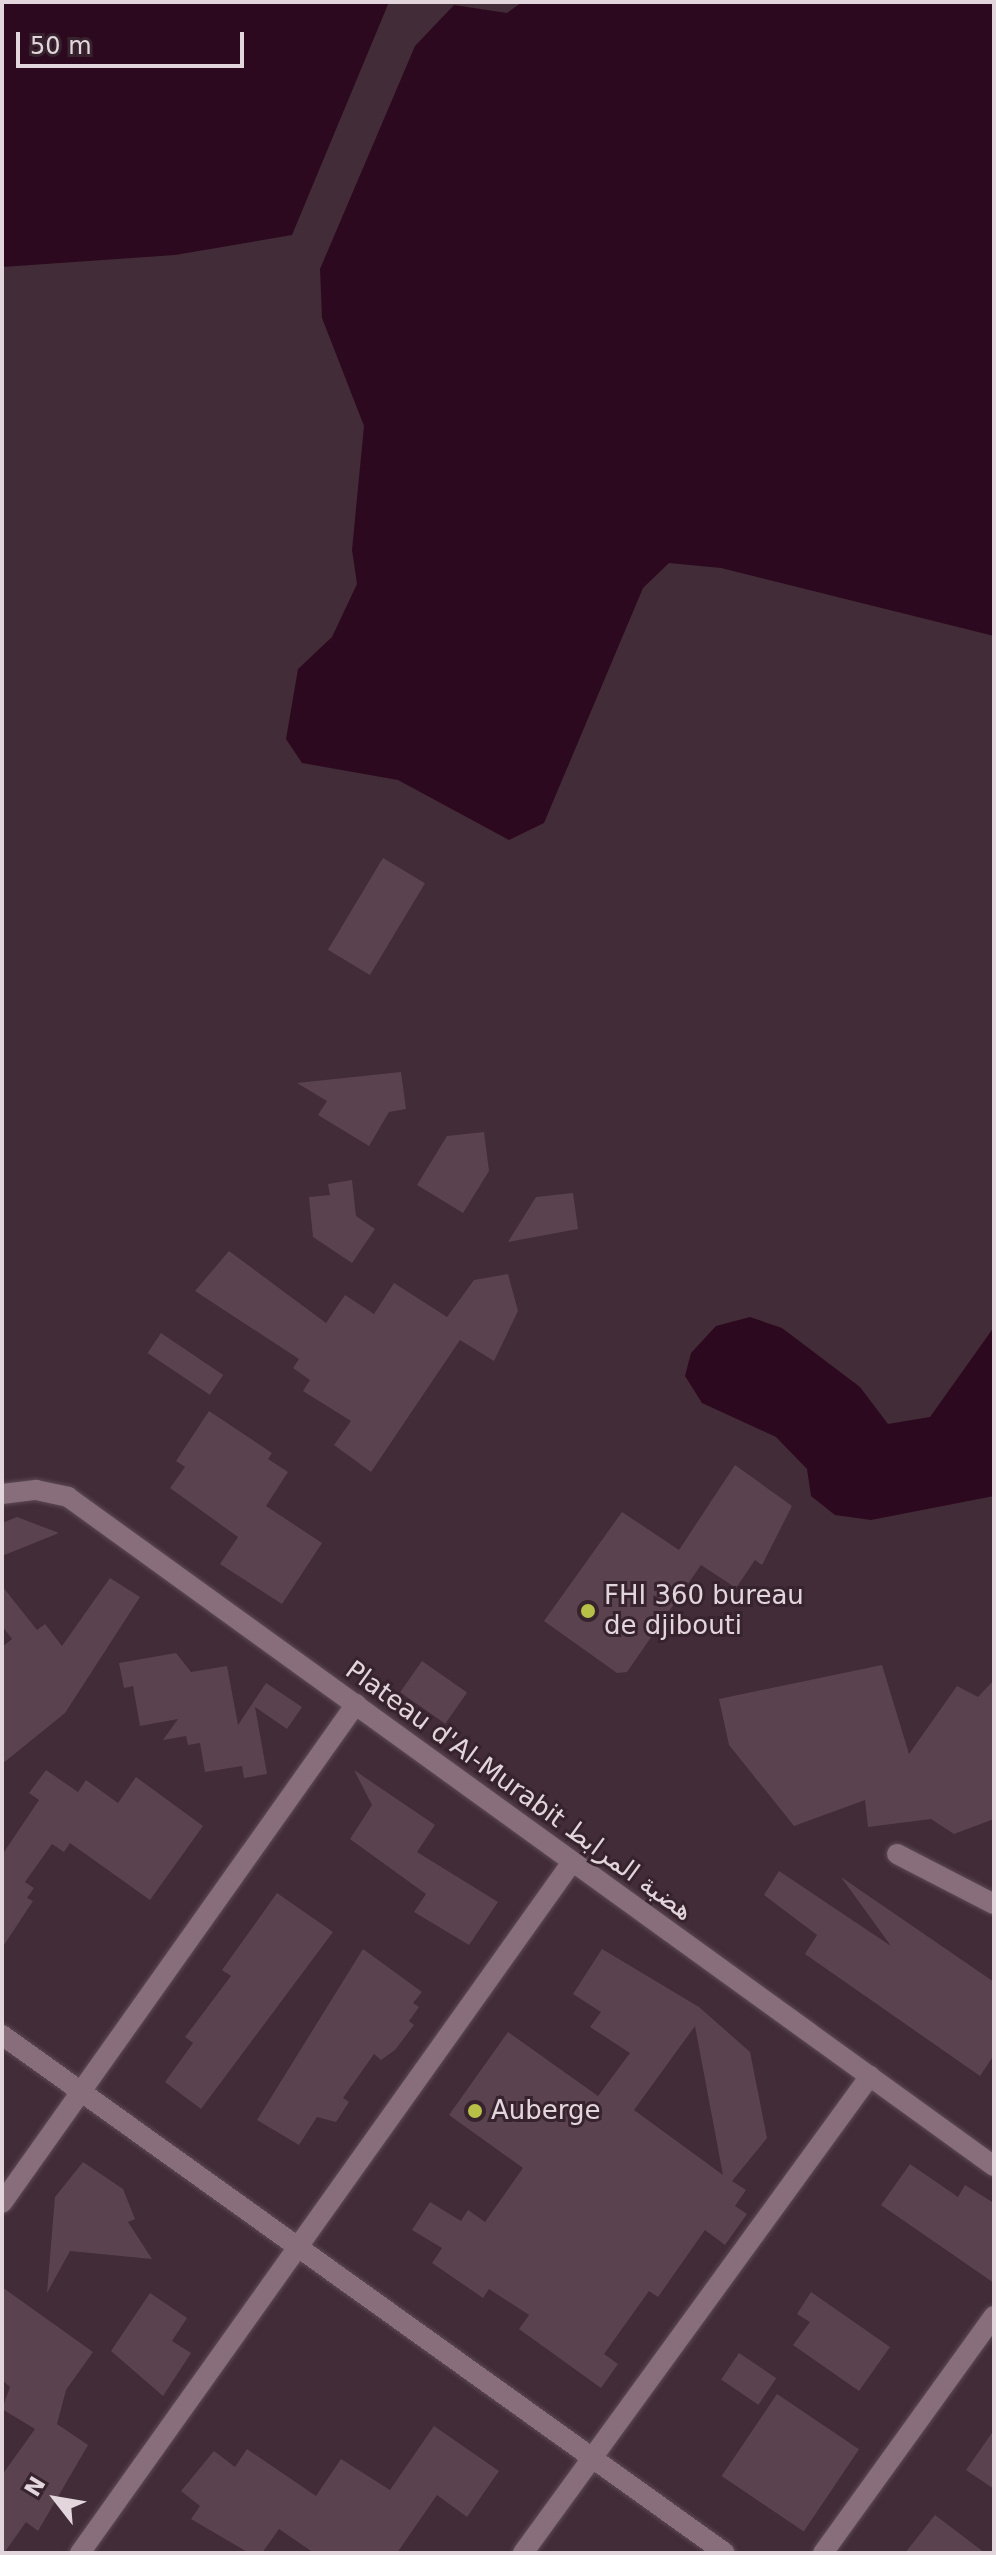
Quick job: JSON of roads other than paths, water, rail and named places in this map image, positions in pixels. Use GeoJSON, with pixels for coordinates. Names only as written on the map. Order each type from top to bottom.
{"type":"FeatureCollection","features":[{"type":"Feature","properties":{"kind":"street","name":"Plateau d'Al-Murabit هضبة المرابط"},"geometry":{"type":"LineString","coordinates":[[2,1494],[36,1490],[68,1497],[994,2166]]}},
{"type":"Feature","properties":{"kind":"street"},"geometry":{"type":"LineString","coordinates":[[2,2203],[78,2091],[356,1704]]}},
{"type":"Feature","properties":{"kind":"street"},"geometry":{"type":"LineString","coordinates":[[897,1854],[994,1904]]}},
{"type":"Feature","properties":{"kind":"street"},"geometry":{"type":"LineString","coordinates":[[80,2553],[572,1862]]}},
{"type":"Feature","properties":{"kind":"street"},"geometry":{"type":"LineString","coordinates":[[2,2035],[725,2553]]}},
{"type":"Feature","properties":{"kind":"street"},"geometry":{"type":"LineString","coordinates":[[523,2553],[870,2076]]}},
{"type":"Feature","properties":{"kind":"street"},"geometry":{"type":"LineString","coordinates":[[823,2553],[994,2316]]}},
{"type":"Feature","properties":{"kind":"place","name":"FHI 360 bureau de djibouti"},"geometry":{"type":"Point","coordinates":[588,1611]}},
{"type":"Feature","properties":{"kind":"place","name":"Auberge"},"geometry":{"type":"Point","coordinates":[475,2111]}}]}
